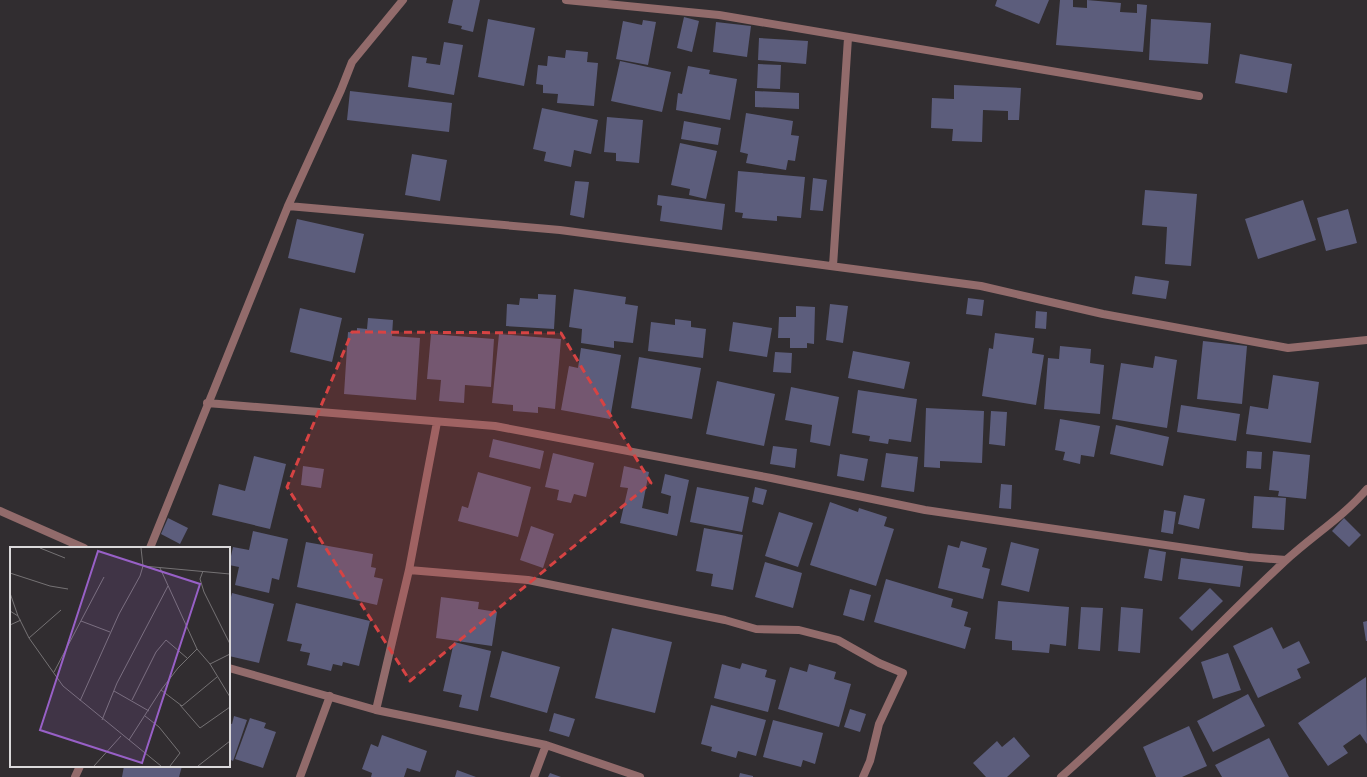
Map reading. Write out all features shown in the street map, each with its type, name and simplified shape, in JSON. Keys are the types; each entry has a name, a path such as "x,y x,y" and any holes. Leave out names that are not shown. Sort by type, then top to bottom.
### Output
{"street":[{"path":"150,547 207,403 288,206 342,90 352,62 403,0"},
{"path":"566,0 719,15 848,38 1199,96"},
{"path":"833,266 848,38"},
{"path":"288,206 560,230 981,286 1103,314 1288,348 1367,340"},
{"path":"207,403 495,426 771,478 925,510 1240,556 1286,560"},
{"path":"376,710 409,570 437,422"},
{"path":"1061,777 1102,741 1286,560 1353,505 1367,489"},
{"path":"0,511 82,547"},
{"path":"409,570 528,580 725,620 756,629 799,630 838,640 879,663 903,673 879,724 870,761 864,777"},
{"path":"230,668 376,710 546,745 640,777"},
{"path":"300,777 330,696"},
{"path":"534,777 546,745"},
{"path":"75,777 80,767"}],"highlighted area":[{"path":"352,332 561,333 651,483 410,681 287,487"}],"building":[{"path":"453,0 480,0 473,32 461,29 462,26 448,23"},
{"path":"997,0 1049,0 1039,24 995,6"},
{"path":"1060,0 1073,0 1073,7 1087,8 1087,0 1121,3 1120,12 1137,13 1137,4 1147,5 1143,52 1056,45"},
{"path":"684,17 699,21 692,52 677,48"},
{"path":"488,19 535,28 524,86 478,77"},
{"path":"1151,19 1211,23 1208,64 1149,60"},
{"path":"643,20 656,22 648,65 616,59 623,21 642,25"},
{"path":"716,22 751,26 747,57 713,52"},
{"path":"759,38 808,41 806,64 758,60"},
{"path":"444,42 463,45 454,95 408,87 412,56 427,58 426,63 440,65"},
{"path":"566,50 588,52 587,62 598,63 594,106 557,103 558,94 543,93 543,85 536,84 538,65 547,66 548,56 565,58"},
{"path":"1240,54 1292,64 1287,93 1235,83"},
{"path":"620,61 671,72 662,112 611,101"},
{"path":"758,64 781,65 780,89 757,88"},
{"path":"688,66 710,70 709,74 737,79 730,120 676,110 678,93 682,94"},
{"path":"954,85 1021,88 1019,120 1008,120 1008,111 983,110 982,142 952,141 953,129 931,128 932,98 954,99"},
{"path":"350,91 452,103 449,132 347,120"},
{"path":"755,91 799,93 799,109 755,107"},
{"path":"542,108 598,120 591,154 574,150 571,167 544,161 546,152 533,149"},
{"path":"746,113 793,121 791,135 799,136 795,161 788,160 786,170 746,163 748,154 740,152"},
{"path":"607,117 643,120 639,163 616,161 616,153 604,152"},
{"path":"684,121 721,128 718,145 681,139"},
{"path":"680,143 717,151 706,199 689,195 690,189 671,185"},
{"path":"412,154 447,160 440,201 405,195"},
{"path":"738,171 805,177 801,218 777,216 777,221 742,218 743,213 735,212"},
{"path":"813,178 827,180 823,211 810,210"},
{"path":"575,181 589,182 584,218 570,215"},
{"path":"1145,190 1197,194 1191,266 1165,264 1167,227 1142,225"},
{"path":"658,195 725,204 722,230 660,221 662,206 657,205"},
{"path":"1303,200 1316,240 1258,259 1245,219"},
{"path":"1348,209 1357,243 1326,251 1317,218"},
{"path":"297,219 364,234 355,273 288,258"},
{"path":"1135,276 1169,281 1166,299 1132,294"},
{"path":"574,289 626,297 625,304 638,306 633,343 614,341 614,348 581,343 582,329 569,327"},
{"path":"538,294 556,295 554,329 506,326 507,304 519,305 520,298 538,299"},
{"path":"968,298 984,300 982,316 966,314"},
{"path":"830,304 848,306 843,343 826,340"},
{"path":"796,306 815,307 814,344 807,343 807,348 790,348 790,338 778,338 779,317 796,317"},
{"path":"300,308 342,318 332,362 290,352"},
{"path":"1036,311 1047,312 1046,329 1035,328"},
{"path":"368,318 393,320 392,336 420,338 416,400 344,394 348,332 357,333 357,328 367,329"},
{"path":"675,319 691,321 691,327 706,329 703,358 648,351 651,322 675,325"},
{"path":"733,322 772,328 767,357 729,351"},
{"path":"995,333 1034,338 1032,353 1044,355 1036,405 982,396 989,348 993,349"},
{"path":"431,334 494,339 491,387 465,385 464,403 439,401 441,380 427,379"},
{"path":"499,334 561,339 555,409 538,407 538,413 513,411 513,405 492,403"},
{"path":"1203,341 1247,346 1242,404 1197,399"},
{"path":"1060,346 1091,349 1090,363 1104,365 1100,414 1044,409 1048,358 1059,359"},
{"path":"581,348 621,355 610,419 561,410 569,366 578,368"},
{"path":"853,351 910,362 904,389 848,378"},
{"path":"775,352 792,353 791,373 773,372"},
{"path":"1155,356 1177,360 1167,428 1112,419 1121,363 1153,368"},
{"path":"639,357 701,368 692,419 631,408"},
{"path":"1273,375 1319,382 1311,443 1246,434 1250,406 1268,409"},
{"path":"717,381 775,394 764,446 706,434"},
{"path":"791,387 839,397 830,446 810,442 812,425 785,420"},
{"path":"858,390 917,399 911,442 889,439 888,444 869,441 870,436 852,433"},
{"path":"1181,405 1240,414 1236,441 1177,432"},
{"path":"926,408 984,411 982,463 940,461 940,468 924,467"},
{"path":"991,411 1007,412 1005,446 989,444"},
{"path":"1060,419 1100,426 1094,457 1081,455 1080,464 1063,460 1065,452 1055,450"},
{"path":"1116,425 1169,437 1163,466 1110,454"},
{"path":"493,439 544,451 540,469 489,457"},
{"path":"773,446 797,449 795,468 770,464"},
{"path":"1247,451 1262,452 1261,469 1246,468"},
{"path":"1273,451 1310,455 1306,499 1278,496 1279,491 1269,490"},
{"path":"553,453 594,463 586,497 574,494 571,503 557,500 559,490 545,487"},
{"path":"886,453 918,457 914,492 881,487"},
{"path":"840,454 868,459 864,481 837,476"},
{"path":"254,456 286,464 270,529 212,515 219,484 245,491"},
{"path":"303,466 324,469 321,488 301,485"},
{"path":"624,466 649,472 642,508 668,514 671,496 661,493 665,474 689,480 677,536 620,523 628,488 620,487"},
{"path":"478,472 531,487 518,537 458,521 462,506 468,508"},
{"path":"1001,484 1012,485 1011,509 999,508"},
{"path":"697,487 749,497 742,532 690,522"},
{"path":"755,487 767,490 763,505 752,502"},
{"path":"1184,495 1205,499 1199,529 1178,524"},
{"path":"1254,496 1286,498 1284,530 1252,528"},
{"path":"830,502 858,512 859,508 887,517 884,526 894,529 876,586 810,565"},
{"path":"1164,510 1176,512 1173,534 1161,532"},
{"path":"779,512 813,523 798,567 765,556"},
{"path":"168,518 188,528 180,544 161,534"},
{"path":"1344,518 1361,535 1349,547 1332,531"},
{"path":"531,526 554,534 543,568 520,560"},
{"path":"704,528 743,535 733,590 711,586 713,574 696,571"},
{"path":"253,531 288,539 279,580 272,578 269,593 235,585 239,567 230,565 233,547 249,550"},
{"path":"961,541 987,548 982,567 990,569 983,599 938,588 948,545 959,548"},
{"path":"306,542 373,554 371,567 376,568 374,577 383,579 377,605 297,587"},
{"path":"1011,542 1039,549 1029,592 1001,585"},
{"path":"1149,549 1166,552 1162,581 1144,578"},
{"path":"1181,558 1243,566 1240,587 1178,579"},
{"path":"765,562 802,573 793,608 755,597"},
{"path":"886,579 953,599 951,607 968,612 964,626 971,628 965,649 874,622"},
{"path":"1210,588 1223,601 1192,631 1179,618"},
{"path":"850,589 871,595 864,621 843,615"},
{"path":"232,593 274,604 259,663 230,656 230,601"},
{"path":"441,597 479,602 478,609 497,612 492,646 436,638"},
{"path":"998,601 1069,607 1066,646 1050,644 1049,653 1012,650 1012,641 995,639"},
{"path":"296,603 370,621 359,666 343,662 342,666 333,664 331,671 307,665 310,653 300,651 302,644 287,641"},
{"path":"1081,607 1103,608 1100,651 1078,649"},
{"path":"1121,607 1143,609 1140,653 1118,651"},
{"path":"1367,621 1367,641 1366,641 1363,622"},
{"path":"1272,627 1283,649 1299,641 1310,663 1297,669 1301,678 1258,698 1233,646"},
{"path":"612,628 672,642 655,713 595,698"},
{"path":"454,642 491,651 478,711 459,707 462,695 443,691"},
{"path":"502,651 560,667 547,713 490,697"},
{"path":"1228,653 1241,690 1213,699 1201,662"},
{"path":"742,663 767,670 765,677 776,680 768,712 714,698 722,664 740,669"},
{"path":"809,664 836,672 834,679 851,684 839,727 778,709 790,667 807,672"},
{"path":"1366,677 1367,744 1360,734 1343,746 1348,753 1328,766 1298,723"},
{"path":"1248,694 1265,726 1213,752 1197,721"},
{"path":"711,705 766,720 756,756 738,751 736,758 711,751 712,747 701,744"},
{"path":"850,709 866,714 860,732 844,727"},
{"path":"554,713 575,719 569,737 549,731"},
{"path":"234,716 247,720 233,761 230,760 230,723 232,724"},
{"path":"250,718 266,723 264,728 276,732 263,768 235,759"},
{"path":"773,720 823,733 815,764 803,760 801,767 763,757"},
{"path":"1189,726 1207,766 1182,777 1156,777 1143,747"},
{"path":"382,735 427,751 420,772 407,768 404,777 371,777 372,773 362,769 371,744 378,747"},
{"path":"1014,737 1030,756 1007,777 986,777 973,763 997,741 1002,747"},
{"path":"1269,738 1289,777 1222,777 1215,765"},
{"path":"124,767 182,767 179,777 122,777"},
{"path":"457,770 476,777 455,777"},
{"path":"550,773 561,777 548,777"},
{"path":"740,773 753,776 753,777 739,777"}]}
